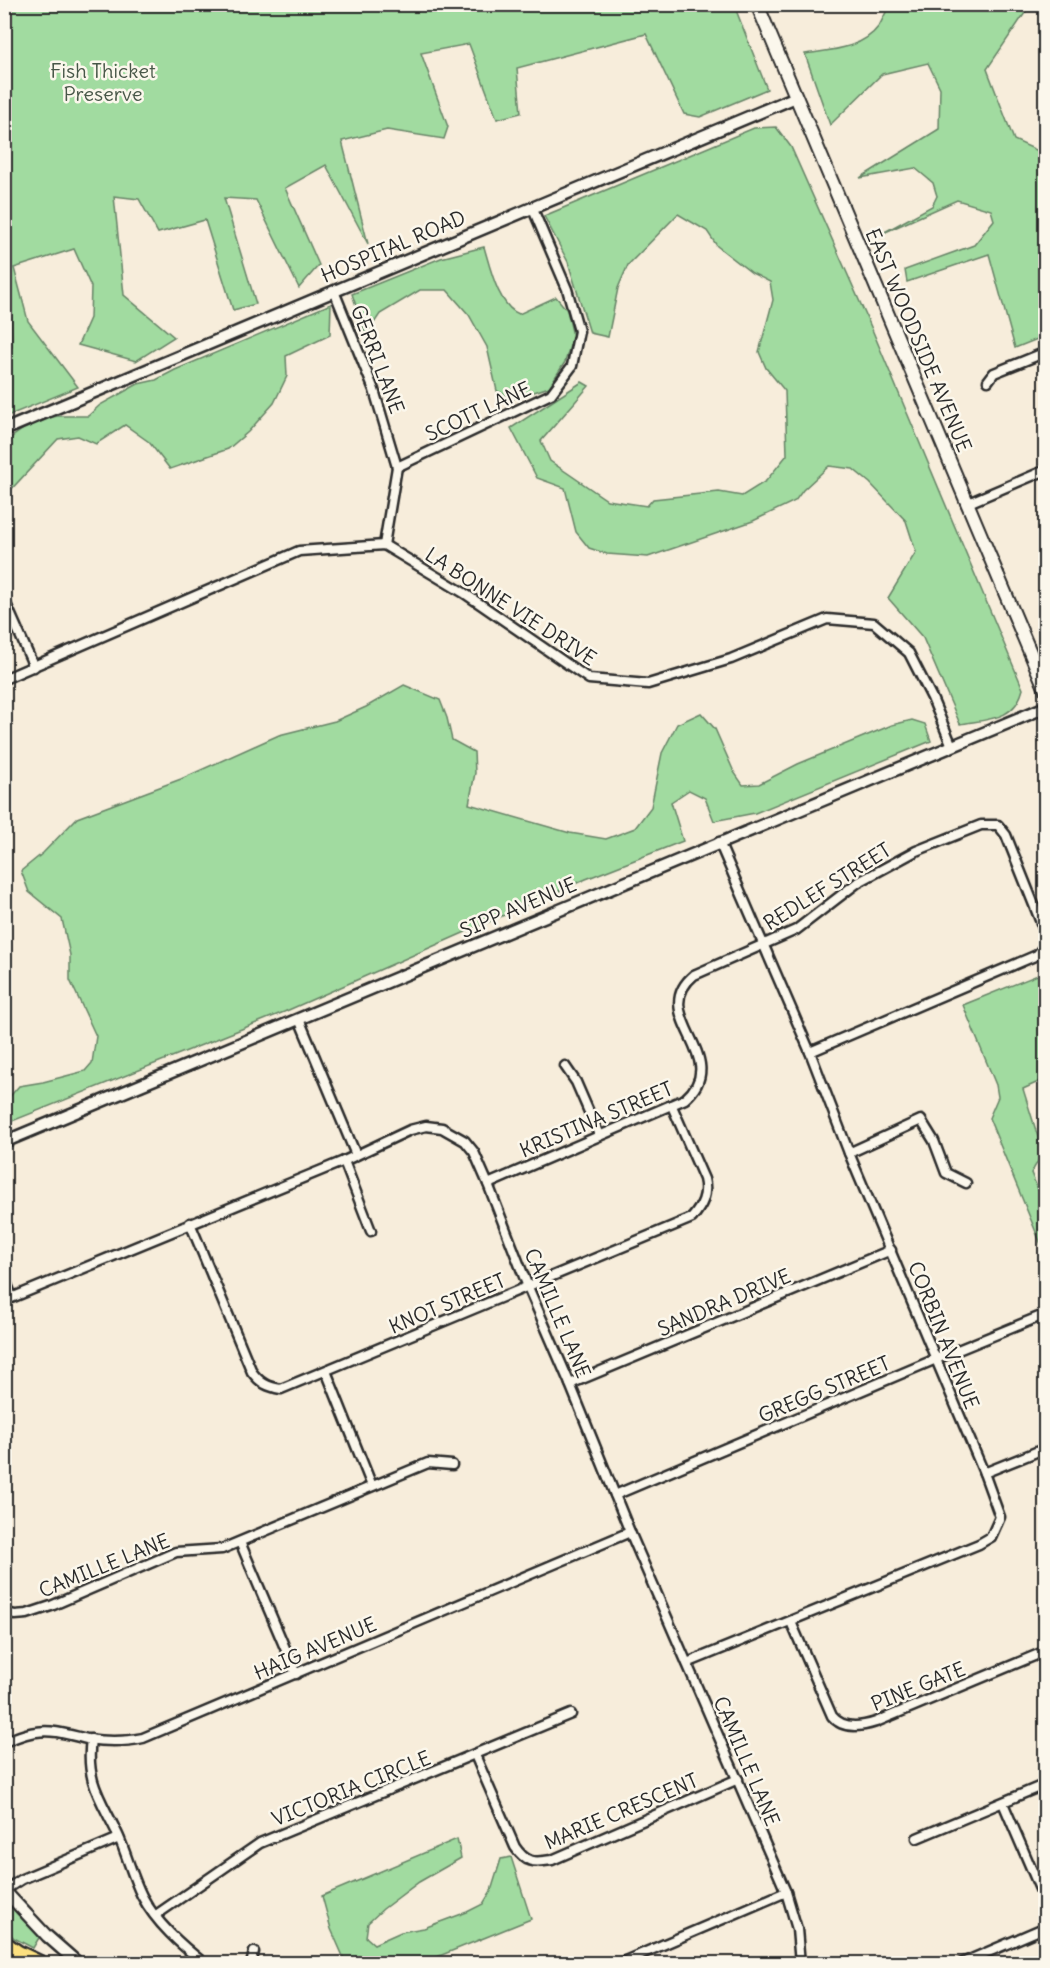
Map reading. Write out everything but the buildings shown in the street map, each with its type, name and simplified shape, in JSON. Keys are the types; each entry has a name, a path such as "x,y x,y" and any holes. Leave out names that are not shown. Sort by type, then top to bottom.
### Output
{"highway":[{"path":"4,1944 40,1964"}],"main road":[{"name":"EAST WOODSIDE AVENUE","path":"757,4 1046,690"}],"street":[{"name":"HOSPITAL ROAD","path":"4,430 796,97"},
{"name":"SCOTT LANE","path":"397,467 552,394 572,366 579,331 567,289 532,207"},
{"name":"GERRI LANE","path":"334,291 374,390 397,467 384,545"},
{"path":"988,381 994,373 1046,351"},
{"path":"966,504 1046,470"},
{"path":"5,676 34,667 299,550 384,545"},
{"name":"LA BONNE VIE DRIVE","path":"384,545 464,593 589,679 648,684 733,659 827,620 874,623 909,653 952,746"},
{"path":"4,599 34,667"},
{"name":"SIPP AVENUE","path":"4,1142 1046,707"},
{"name":"REDLEF STREET","path":"764,945 796,930 857,883 882,869 947,838 981,825 991,824 998,825 1006,836 1046,935"},
{"name":"CORBIN AVENUE","path":"687,1663 979,1544 991,1537 999,1517 984,1473 849,1153 810,1052 719,843"},
{"path":"810,1052 1037,955 1046,944"},
{"name":"KRISTINA STREET","path":"488,1184 685,1099 695,1090 700,1079 699,1057 679,1007 678,995 685,983 694,975 764,945"},
{"path":"299,1019 356,1155"},
{"path":"565,1065 576,1082 599,1135"},
{"name":"KNOT STREET","path":"190,1223 252,1372 268,1387 281,1389 692,1218 705,1198 706,1188 672,1106"},
{"path":"849,1153 921,1120 934,1140 946,1173 966,1183"},
{"name":"CAMILLE LANE","path":"8,1299 344,1161 410,1130 426,1126 442,1128 465,1141 474,1152 488,1184 528,1287 630,1532 786,1892 797,1929 800,1964"},
{"path":"344,1161 371,1231"},
{"name":"SANDRA DRIVE","path":"570,1384 891,1250"},
{"path":"4,1277 8,1299"},
{"name":"GREGG STREET","path":"615,1495 1046,1314"},
{"path":"326,1371 372,1486"},
{"path":"984,1473 1046,1448"},
{"name":"CAMILLE LANE","path":"4,1612 15,1615 27,1614 51,1606 176,1552 222,1549 428,1463 452,1465"},
{"name":"HAIG AVENUE","path":"4,1742 20,1735 37,1732 54,1732 124,1742 144,1738 630,1532"},
{"path":"240,1542 296,1674"},
{"name":"PINE GATE","path":"790,1622 832,1716 838,1723 855,1727 876,1722 1046,1651"},
{"name":"VICTORIA CIRCLE","path":"156,1916 260,1843 571,1714"},
{"path":"91,1739 88,1758 92,1777 142,1896 156,1916 186,1949 205,1964"},
{"name":"MARIE CRESCENT","path":"475,1755 515,1847 523,1859 537,1862 552,1860 738,1779"},
{"path":"917,1838 1046,1784"},
{"path":"1003,1803 1046,1903"},
{"path":"79,1964 47,1936 5,1890 22,1879 119,1838"},
{"path":"618,1964 786,1892"},
{"path":"960,1964 1046,1927"},
{"path":"252,1964 254,1952"}],"green space":[{"name":"Fish Thicket Preserve","path":"4,5 734,5 767,89 700,117 684,114 646,34 517,68 521,113 497,119 469,44 421,53 448,127 444,139 387,130 342,141 368,244 326,165 285,188 319,265 299,288 256,200 224,198 256,304 233,310 205,220 158,233 139,199 114,196 124,295 174,337 136,361 78,345 90,318 91,287 74,249 14,268 28,321 78,387 5,417 5,353 12,347 11,316 4,308 4,160 12,142 5,96"},
{"path":"890,5 1035,5 1029,7 987,69 1014,140 1045,154 1045,336 1015,348 989,254 907,282 905,270 974,245 994,220 991,210 957,200 881,234 932,206 937,196 933,183 915,168 860,178 939,129 940,88 928,63 882,74 830,125 805,54 845,47 864,40 879,26"},
{"path":"776,127 791,147 871,327 1023,689 1014,707 999,717 960,724 923,638 888,598 916,552 906,521 870,483 853,469 829,466 803,490 795,501 753,521 648,557 607,554 589,548 576,532 565,488 537,478 511,428 582,382 589,386 541,441 550,461 607,500 647,506 653,499 719,492 742,496 766,481 787,455 785,391 766,368 759,352 773,300 770,282 752,273 717,246 707,231 678,214 628,265 618,288 608,337 590,333 568,262 544,216 754,128"},
{"path":"484,247 500,295 512,310 519,314 556,297 567,310 573,336 565,362 549,387 513,399 497,391 487,347 469,315 447,290 420,290 380,314 366,335 352,294 441,258"},
{"path":"331,304 330,335 286,356 287,376 274,403 248,432 228,449 170,469 149,442 125,425 96,444 78,436 58,439 5,496 5,442 36,420 58,416 88,416 100,405 138,384 156,380"},
{"path":"404,685 440,700 452,740 474,752 475,773 469,804 570,833 606,839 635,828 651,807 662,753 677,724 701,713 715,729 734,772 743,785 759,784 798,764 892,725 912,720 925,724 931,741 755,813 714,821 705,798 689,790 671,802 683,841 586,879 284,1012 5,1124 5,1102 19,1086 85,1071 92,1063 96,1036 70,980 70,955 62,919 29,892 21,871 43,853 77,818 181,779 279,735 335,721 366,707"},
{"path":"1045,972 1045,1079 1023,1089 1043,1153 1031,1173 1045,1206 1045,1254 989,1118 998,1097 996,1085 963,1005"},
{"path":"457,1839 461,1858 419,1882 383,1909 368,1923 366,1937 374,1944 401,1932 424,1928 483,1904 491,1891 501,1859 511,1857 531,1919 422,1963 346,1963 331,1929 322,1896"},
{"path":"4,1893 40,1936 33,1948 14,1938 5,1928"}]}
